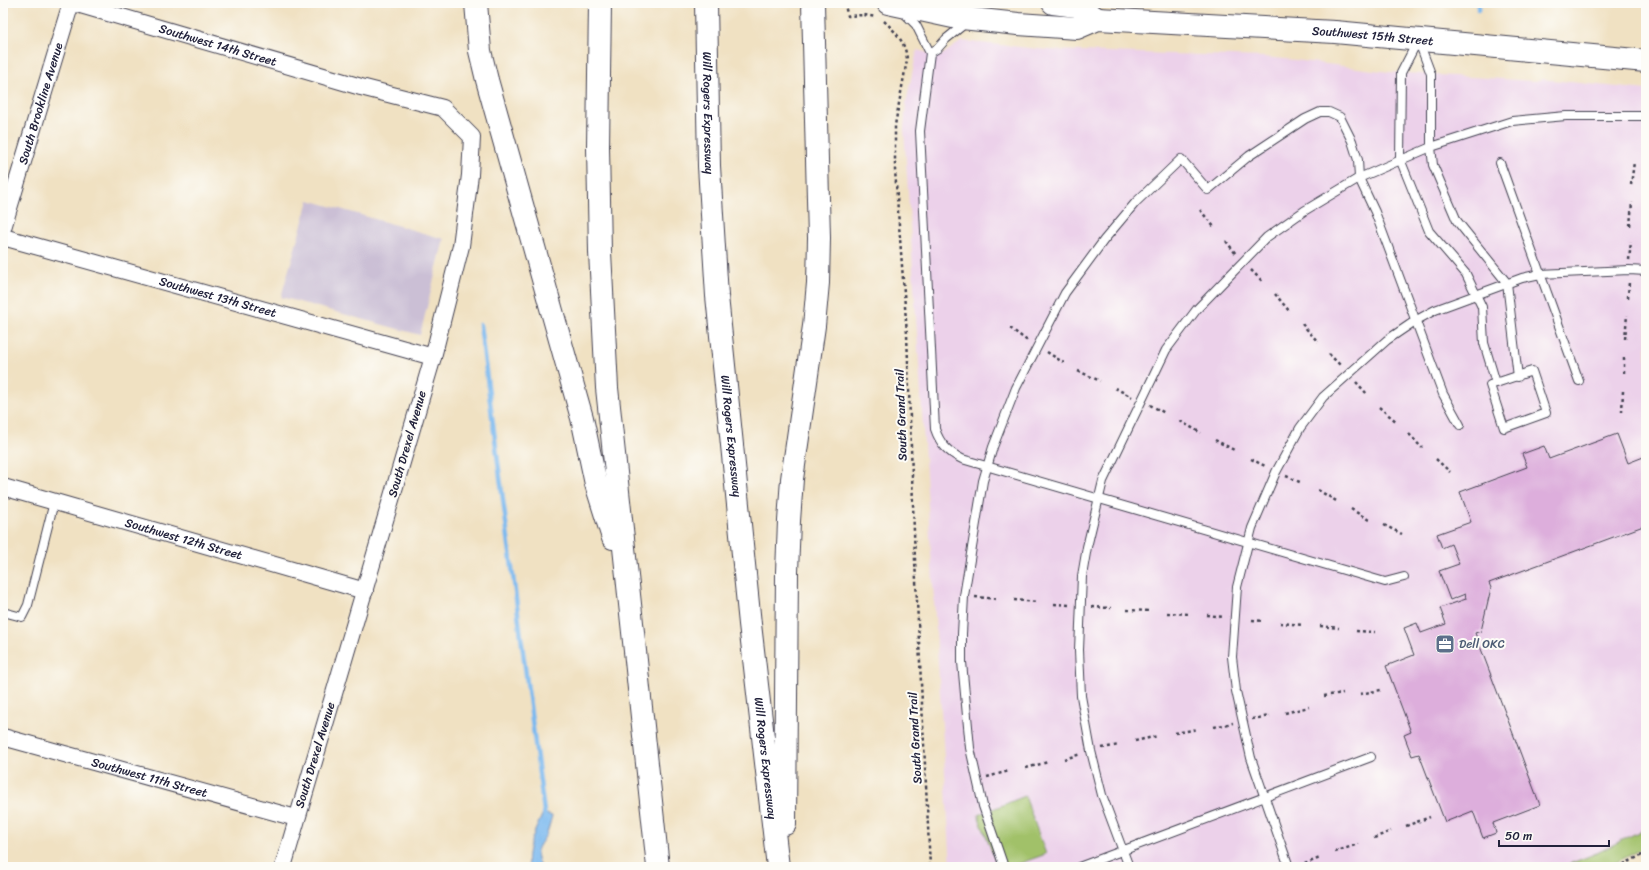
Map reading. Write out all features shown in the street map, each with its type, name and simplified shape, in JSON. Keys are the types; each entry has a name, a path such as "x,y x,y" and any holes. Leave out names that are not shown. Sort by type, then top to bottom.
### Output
{"main road":[{"path":"476,3 480,50 487,80 582,418 596,484 628,587"},
{"path":"600,3 598,147 600,260 607,388 658,867"},
{"path":"784,867 787,572 789,521 797,439 814,326 818,282 813,3"},
{"name":"Southwest 15th Street","path":"1053,3 1077,6 1098,19"},
{"name":"Southwest 15th Street","path":"891,4 971,19 1077,28 1098,19 1335,32 1646,61"},
{"name":"Will Rogers Expressway","path":"706,7 709,166 717,296 750,624 778,867"}],"street":[{"name":"Southwest 14th Street","path":"72,3 361,87"},
{"name":"South Brookline Avenue","path":"3,228 72,3"},
{"name":"South Drexel Avenue","path":"283,867 296,818 365,591 433,357 461,246 470,175 472,137 443,108 361,87"},
{"name":"Southwest 13th Street","path":"3,237 433,357"},
{"name":"Southwest 12th Street","path":"3,487 365,591"},
{"name":"Southwest 11th Street","path":"3,737 296,818"}],"lane":[{"path":"891,4 916,24 930,53 920,131 935,429 939,440 945,448 955,456 987,467 1385,582 1404,577"},
{"path":"930,53 938,48 946,39 971,19"},
{"path":"1418,40 1431,74 1431,147 1433,165 1457,221 1506,283 1518,376"},
{"path":"1418,40 1401,73 1400,159 1429,230 1466,274 1482,307 1484,343 1496,383"},
{"path":"1004,867 983,806 970,748 962,662 964,596 983,481 993,447 1016,388 1065,293 1104,240 1136,202 1181,159 1208,190 1249,156 1305,119 1320,112 1329,112 1340,117 1352,141 1358,160 1359,178 1375,212 1443,394 1460,425"},
{"path":"1129,867 1102,795 1091,751 1081,696 1079,650 1082,576 1087,547 1103,482 1166,350 1197,309 1267,237 1304,211 1359,178 1400,159 1431,147 1512,121 1566,116 1646,116"},
{"path":"1500,163 1580,381"},
{"path":"1289,867 1251,758 1236,691 1232,657 1237,587 1252,528 1276,472 1300,428 1323,397 1387,340 1434,310 1506,283 1540,274 1629,270 1646,271"},
{"path":"1532,371 1546,413 1504,428 1490,385 1518,376 1532,371"},
{"path":"3,612 22,618 28,605 54,502"},
{"path":"1080,867 1371,757"}],"path":[{"name":"South Grand Trail","path":"844,3 848,16 872,16 885,22 899,37 906,53 895,126 896,170 907,334 915,560 930,867"},
{"path":"1631,185 1634,162"},
{"path":"1630,226 1632,202"},
{"path":"1200,210 1215,228"},
{"path":"1226,240 1238,256"},
{"path":"1629,261 1631,242"},
{"path":"1249,268 1263,282"},
{"path":"1628,298 1629,279"},
{"path":"1275,294 1290,312"},
{"path":"1626,339 1627,315"},
{"path":"1302,324 1318,342"},
{"path":"1010,328 1029,342"},
{"path":"1045,350 1064,363"},
{"path":"1329,354 1343,368"},
{"path":"1624,355 1624,373"},
{"path":"1078,371 1100,381"},
{"path":"1354,380 1368,395"},
{"path":"1115,388 1132,397"},
{"path":"1622,412 1623,391"},
{"path":"1148,404 1165,413"},
{"path":"1379,407 1397,422"},
{"path":"1180,421 1201,433"},
{"path":"1409,434 1422,448"},
{"path":"1216,440 1236,452"},
{"path":"1436,458 1450,472"},
{"path":"1251,459 1268,468"},
{"path":"1283,476 1302,483"},
{"path":"1318,490 1338,502"},
{"path":"1351,509 1369,520"},
{"path":"1384,525 1402,534"},
{"path":"974,597 997,599"},
{"path":"1014,600 1037,602"},
{"path":"1054,604 1066,604"},
{"path":"1090,607 1111,608"},
{"path":"1127,610 1151,611"},
{"path":"1167,612 1191,614"},
{"path":"1207,616 1218,616"},
{"path":"1252,620 1263,621"},
{"path":"1280,623 1303,625"},
{"path":"1320,626 1339,628"},
{"path":"1356,631 1375,632"},
{"path":"1360,694 1381,690"},
{"path":"1324,696 1343,693"},
{"path":"1285,713 1309,707"},
{"path":"1250,720 1270,716"},
{"path":"1214,727 1234,723"},
{"path":"1175,733 1198,729"},
{"path":"1135,742 1158,736"},
{"path":"1099,749 1119,745"},
{"path":"1064,759 1083,753"},
{"path":"1026,768 1048,762"},
{"path":"986,777 1009,771"},
{"path":"1406,826 1430,817"},
{"path":"1374,838 1392,831"},
{"path":"1336,852 1358,844"},
{"path":"1618,867 1646,853"},
{"path":"1299,866 1320,858"}],"shaded area":[{"path":"962,41 1048,50 1263,57 1389,72 1535,81 1542,79 1646,90 1646,828 1599,852 1562,867 951,867 904,129 906,103 917,50 940,56"},
{"path":"309,200 444,239 420,335 281,297"}],"green space":[{"path":"1025,796 1046,854 1010,867 998,867 978,815"},
{"path":"1646,828 1646,847 1607,867 1562,867 1599,852"}],"water":[{"path":"543,813 552,816 547,833 537,850 537,857 540,867 528,867 528,853 534,832"}],"building":[{"name":"Dell OKC","path":"1617,434 1628,463 1646,456 1646,525 1489,583 1491,588 1481,631 1475,633 1540,805 1493,823 1496,833 1483,838 1473,811 1445,822 1419,754 1412,756 1404,735 1411,732 1386,666 1414,655 1404,628 1417,623 1421,633 1446,624 1440,608 1466,599 1465,594 1450,600 1439,571 1459,564 1451,544 1442,548 1437,534 1471,522 1460,492 1527,467 1522,454 1544,446 1549,459"}],"waterway":[{"path":"1478,10 1479,3"},
{"path":"480,325 545,819"}],"place":[{"name":"Dell OKC","path":"1445,644"}]}
